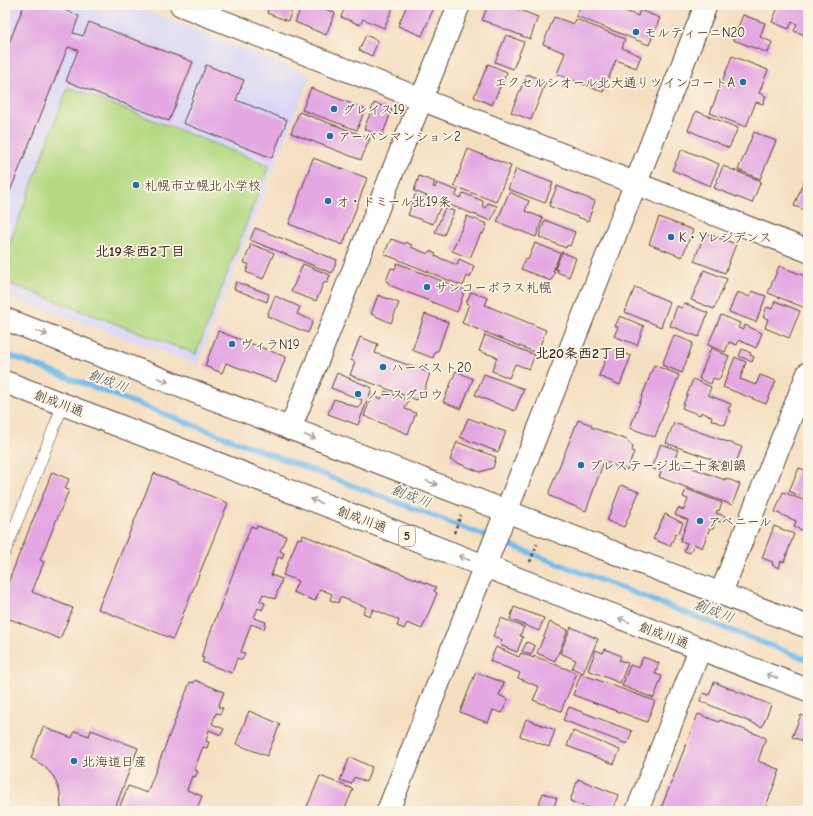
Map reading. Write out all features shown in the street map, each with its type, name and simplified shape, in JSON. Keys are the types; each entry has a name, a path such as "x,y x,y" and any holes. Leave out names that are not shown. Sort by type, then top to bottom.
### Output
{"main road":[{"path":"181,5 219,12 422,100 808,251"},
{"path":"290,429 460,5"},
{"path":"388,811 706,5"},
{"path":"5,319 290,429 504,519 722,594 808,627"},
{"path":"722,594 808,372"},
{"name":"創成川通","path":"5,382 63,405 487,561 700,649 808,690"},
{"path":"636,811 700,649"}],"lane":[{"path":"5,552 63,405"}],"path":[{"path":"452,538 462,512"},
{"path":"528,566 538,542"}],"shaded area":[{"name":"札幌市立幌北小学校","path":"6,5 131,5 310,75 198,364 5,295"}],"green space":[{"path":"68,87 269,165 196,354 5,282 5,256"}],"building":[{"path":"24,5 52,5 79,16 73,33 83,36 89,22 193,62 169,121 66,81 78,50 68,47 5,204 5,53"},
{"path":"270,5 294,5 288,21 267,13"},
{"path":"302,5 315,5 335,13 326,35 295,22"},
{"path":"346,5 394,5 384,28 363,19 360,25 341,17"},
{"path":"407,5 435,5 422,36 398,26"},
{"path":"488,5 507,5 538,17 530,39 482,20"},
{"name":"モルティーニN20","path":"581,5 611,5 638,16 640,10 660,18 649,45 576,16"},
{"path":"779,5 808,5 808,36 794,31 797,24 792,22 789,29 772,22"},
{"path":"743,15 765,23 760,37 772,42 768,53 733,40"},
{"path":"554,17 574,24 576,19 625,39 622,48 641,56 636,68 616,60 603,92 557,74 565,53 543,44"},
{"path":"366,35 378,41 372,56 359,50"},
{"path":"506,35 524,42 513,69 495,62"},
{"name":"エクセルシオール北大通りツインコートA","path":"732,56 768,70 759,93 766,96 763,104 756,102 746,127 710,113"},
{"path":"488,64 507,72 492,105 474,97"},
{"path":"206,65 244,80 236,100 287,120 272,158 183,123"},
{"path":"527,74 546,82 531,120 511,112"},
{"name":"グレイス19","path":"311,88 365,109 357,130 302,110"},
{"path":"374,103 392,110 382,136 364,129"},
{"path":"696,111 738,128 729,148 688,130"},
{"name":"アーバンマンション2","path":"299,112 370,138 361,160 291,133"},
{"path":"754,132 776,141 760,179 738,170"},
{"path":"468,149 511,166 496,202 454,186"},
{"path":"682,149 719,164 710,186 672,170"},
{"name":"オ・ドミール北19条","path":"313,158 367,178 343,245 289,224"},
{"path":"723,166 761,181 752,203 714,188"},
{"path":"516,169 553,183 545,203 508,189"},
{"path":"808,170 808,211 794,206"},
{"path":"419,176 435,182 433,187 435,188 437,183 458,191 455,196 460,198 463,193 483,201 482,206 485,208 488,203 497,206 491,221 414,191"},
{"path":"557,186 595,201 588,221 549,206"},
{"path":"509,192 529,201 525,211 543,218 536,237 497,222"},
{"path":"415,195 441,205 433,224 408,215"},
{"path":"445,208 454,211 444,235 435,232"},
{"path":"467,216 487,224 483,234 481,233 470,258 452,251"},
{"name":"K・Yレジデンス","path":"659,217 693,230 682,257 649,244"},
{"path":"545,220 575,232 570,246 567,245 566,248 539,237"},
{"path":"255,228 337,260 332,273 250,240"},
{"path":"705,233 736,244 725,273 694,261"},
{"path":"391,239 405,244 406,242 412,245 411,247 428,254 430,251 436,254 435,256 457,265 459,259 474,266 470,278 467,276 463,286 384,254"},
{"path":"535,243 560,253 551,281 521,269 525,259 528,260"},
{"path":"251,244 274,253 263,279 246,272 249,264 244,263"},
{"path":"562,252 576,258 569,277 557,272 558,270 555,269"},
{"name":"サンコーポラス札幌","path":"397,263 465,290 457,312 389,285 386,281 391,268 395,269"},
{"path":"303,264 330,275 327,283 324,282 316,301 291,292"},
{"path":"779,266 808,277 808,309 768,293"},
{"path":"704,270 727,279 714,309 691,300"},
{"path":"236,282 269,294 267,302 234,289"},
{"path":"635,287 670,302 661,327 625,312"},
{"path":"752,291 766,296 756,322 729,312 737,292 750,297"},
{"path":"471,292 488,298 485,305 546,330 537,353 462,323 469,304 466,303"},
{"path":"378,295 399,303 391,323 371,314"},
{"path":"275,296 300,307 297,314 313,321 308,333 267,316"},
{"path":"775,301 800,311 789,338 765,328 768,319 763,317 767,307 772,309"},
{"path":"684,303 708,313 699,337 670,326 677,306 682,308"},
{"path":"425,314 448,322 438,351 435,351 433,358 412,350"},
{"path":"721,315 740,323 738,328 743,330 745,325 762,333 756,348 739,340 737,345 729,342 725,352 708,345"},
{"path":"620,316 644,326 637,345 614,336 618,327 615,326"},
{"name":"ヴィラN19","path":"218,331 286,357 276,382 226,363 222,373 205,366"},
{"path":"485,335 535,355 529,369 515,364 509,378 492,371 497,357 479,351"},
{"path":"674,335 693,343 682,373 662,365"},
{"name":"ハーベスト20","path":"360,337 378,344 375,353 430,373 422,397 419,396 417,400 350,375 355,362 351,360"},
{"path":"610,348 631,356 620,385 599,376"},
{"path":"711,348 729,356 719,380 713,378 711,384 699,379"},
{"path":"742,349 751,353 750,355 754,357 752,362 739,356"},
{"path":"735,357 746,362 740,379 756,385 760,375 776,381 766,404 723,387"},
{"path":"654,365 679,375 655,437 630,428"},
{"path":"456,371 473,379 461,409 443,402"},
{"name":"ノースグロウ","path":"337,373 372,388 358,425 328,414 334,399 359,408 362,400 331,388"},
{"path":"484,374 524,389 515,411 475,395"},
{"path":"693,379 711,387 708,395 731,404 728,410 730,411 725,425 711,420 712,417 701,412 700,415 682,408"},
{"path":"385,391 408,401 405,409 416,413 408,434 364,416 372,395 381,399"},
{"path":"468,418 506,432 498,452 460,437"},
{"name":"プレステージ北二十条創韻","path":"578,420 592,425 591,427 627,440 633,447 632,451 634,452 627,470 604,461 586,511 550,496 549,492"},
{"path":"674,423 742,447 734,467 666,443"},
{"path":"457,442 496,457 493,468 480,472 450,460"},
{"path":"661,444 678,450 674,461 740,484 732,505 659,477 661,472 651,468"},
{"path":"799,468 808,471 808,499 789,491"},
{"path":"52,472 69,479 65,489 69,490 40,560 44,562 32,592 73,608 60,639 5,617 5,590"},
{"path":"154,473 228,503 173,639 98,609"},
{"path":"621,485 639,492 624,527 607,521"},
{"name":"アベニール","path":"686,489 722,503 719,511 717,510 716,513 725,516 723,523 714,519 712,522 715,523 713,529 710,528 702,548 694,544 690,553 684,551 687,543 680,541 688,520 675,515 678,508 684,510 688,499 683,497"},
{"path":"783,492 808,502 807,532 794,527 796,521 775,512"},
{"path":"665,514 683,523 670,546 653,539"},
{"path":"251,526 256,528 257,526 286,536 280,551 284,553 282,559 278,557 271,575 282,579 275,599 263,594 260,601 265,603 262,610 258,608 254,618 266,622 264,629 251,624 241,652 245,653 242,660 237,658 232,673 202,662 204,658 201,657"},
{"path":"774,526 794,534 784,562 781,561 779,568 772,565 773,562 762,558"},
{"path":"303,535 436,587 434,591 437,593 422,629 407,623 404,629 397,626 399,620 373,609 370,616 363,613 366,607 340,597 338,603 330,600 332,594 320,589 315,601 293,592 298,581 283,575 298,538 301,539"},
{"path":"514,607 544,618 539,631 510,619"},
{"path":"501,618 524,627 520,636 523,637 517,652 500,645 502,640 493,636"},
{"path":"550,622 568,630 555,661 537,653"},
{"path":"571,627 598,639 583,673 572,668 576,660 560,653"},
{"path":"527,642 535,646 531,655 522,651"},
{"path":"496,647 519,657 521,653 534,658 534,656 577,673 561,711 533,700 539,687 518,678 520,673 490,661"},
{"path":"605,649 621,656 619,660 628,663 620,683 588,670 596,650 603,653"},
{"path":"643,657 659,663 655,674 662,676 654,698 622,686 630,665 639,668"},
{"path":"476,672 504,683 499,695 508,699 502,713 493,710 488,723 460,712"},
{"path":"581,674 655,701 647,722 573,695"},
{"path":"195,680 224,692 218,707 223,708 220,714 216,713 212,724 224,729 221,735 209,730 206,741 209,742 207,748 203,747 194,770 198,771 195,777 192,776 187,790 202,796 196,811 118,811 128,786 147,793 190,682 194,683"},
{"path":"714,682 771,705 762,727 700,701 703,693 709,695"},
{"path":"569,707 632,731 627,744 563,720"},
{"path":"249,711 280,724 267,756 236,744"},
{"path":"698,714 719,722 720,720 766,738 758,761 780,770 764,811 660,811"},
{"path":"801,715 808,718 808,743 792,737"},
{"path":"526,719 555,730 549,747 520,736"},
{"path":"43,727 72,738 75,731 89,736 91,730 138,748 114,811 61,811 60,792 54,777 44,766 31,758"},
{"path":"573,731 620,750 614,764 567,746"},
{"path":"350,757 372,767 366,782 354,777 351,784 340,780"},
{"path":"320,776 353,789 344,811 311,811 306,809"},
{"path":"578,779 618,795 612,811 597,811 570,801"},
{"path":"543,793 557,798 554,807 565,811 536,811"}],"waterway":[{"name":"創成川","path":"5,354 491,538"},
{"name":"創成川","path":"499,541 808,660"}],"place":[{"name":"モルティーニN20","path":"636,32"},
{"name":"エクセルシオール北大通りツインコートA","path":"743,82"},
{"name":"グレイス19","path":"334,109"},
{"name":"アーバンマンション2","path":"330,136"},
{"name":"札幌市立幌北小学校","path":"136,185"},
{"name":"オ・ドミール北19条","path":"328,201"},
{"name":"K・Yレジデンス","path":"671,237"},
{"name":"サンコーポラス札幌","path":"427,287"},
{"name":"ヴィラN19","path":"232,344"},
{"name":"ハーベスト20","path":"383,367"},
{"name":"ノースグロウ","path":"358,394"},
{"name":"プレステージ北二十条創韻","path":"581,465"},
{"name":"アベニール","path":"700,521"},
{"name":"北海道日産","path":"74,761"}],"district":[{"name":"北19条西2丁目","path":"140,251"},
{"name":"北20条西2丁目","path":"581,353"}]}
